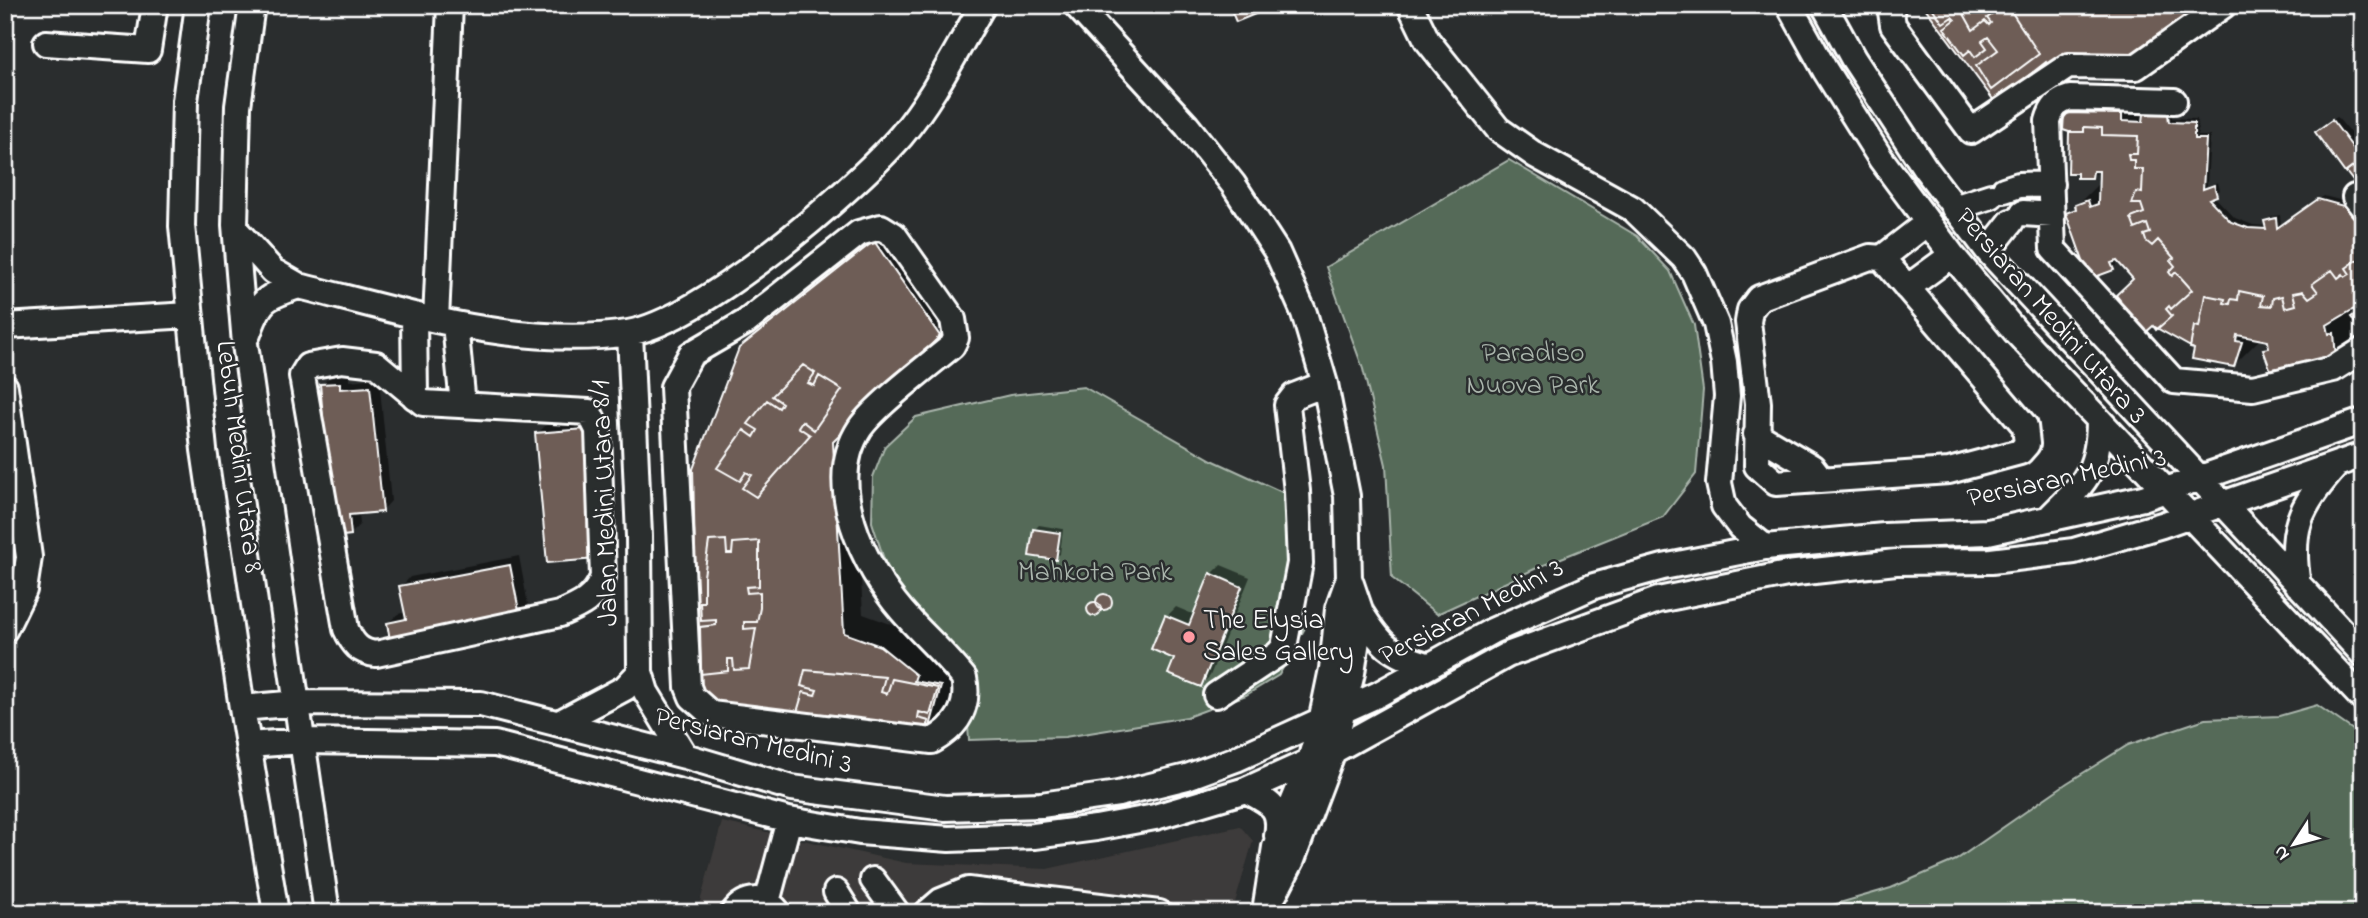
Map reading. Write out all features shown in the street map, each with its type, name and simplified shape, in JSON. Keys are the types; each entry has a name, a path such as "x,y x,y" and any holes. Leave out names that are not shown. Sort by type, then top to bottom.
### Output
{"street":[{"path":"46,44 148,50 155,5"},
{"name":"Lebuh Medini Utara 8","path":"198,5 184,129 182,226 204,450 276,913"},
{"name":"Lebuh Medini Utara 8","path":"252,5 238,106 236,230 245,344 327,913"},
{"path":"415,397 435,320 450,5"},
{"path":"236,230 274,271 299,286 435,320 564,336 630,333 684,311 735,281 856,180 901,135 931,96 983,5"},
{"path":"1076,5 1186,126 1233,184 1278,252 1304,313 1325,384 1346,496 1349,578 1361,613 1378,641 1392,653 1427,665"},
{"path":"1410,5 1427,40 1498,129 1535,155 1633,209 1684,258 1716,324 1724,362 1727,396 1719,482 1724,506 1740,527 1765,547"},
{"name":"Persiaran Medini Utara 3","path":"1789,5 1825,71 1881,159 1952,255 2015,331 2363,699"},
{"name":"Persiaran Medini Utara 3","path":"1824,5 1853,58 1954,208 1988,251 2363,653"},
{"path":"1891,5 1893,25 1971,131 2068,66 2136,67 2224,5"},
{"path":"2174,101 2070,98 2059,101 2051,110 2048,121 2053,249 2174,381 2253,388 2333,369 2363,350"},
{"path":"1954,208 2019,185 2051,184"},
{"path":"1988,251 2017,217 2052,215"},
{"path":"1882,258 2025,426 2027,443 2020,452 1949,471 1781,484 1767,477 1757,466 1758,403 1748,322 1750,310 1759,298 1870,257 1882,258 1927,223"},
{"path":"881,227 894,235 954,319 956,338 952,345 860,428 846,475 847,500 856,532 891,597 964,678 967,692 961,718 932,741 711,714 702,709 688,687 680,533 673,387 691,354 746,322 865,230 881,227"},
{"path":"1908,288 1952,255"},
{"path":"245,344 257,308 270,295 299,286"},
{"path":"5,326 190,314"},
{"path":"435,320 463,405"},
{"name":"Jalan Medini Utara 8/1","path":"630,333 638,497 640,672 646,692 685,756"},
{"path":"342,360 376,364 423,403 463,405 589,412 598,430 603,577 597,591 583,604 560,614 376,654 363,652 353,643 346,629 302,376 308,366 342,360"},
{"path":"1216,695 1278,654 1284,647 1300,563 1297,491 1287,405 1294,396 1325,384"},
{"path":"5,387 29,557 24,590 5,629"},
{"path":"2048,519 2088,477 2097,457 2099,420"},
{"name":"Persiaran Medini 3","path":"242,708 298,703 481,704 685,756 792,788 856,799 945,808 1007,807 1118,794 1187,777 1321,722 1536,610 1594,586 1662,567 1765,547 1884,536 1988,532 2143,499 2363,421"},
{"path":"1756,434 1812,467 1822,480"},
{"name":"Persiaran Medini 3","path":"248,745 304,741 495,744 789,820 860,832 949,839 1034,836 1155,817 1246,790 1309,764 1507,655 1658,600 1787,573 1896,562 1991,561 2074,551 2190,515 2363,455"},
{"path":"2298,585 2293,541 2297,523 2314,490 2337,464"},
{"path":"638,497 678,494"},
{"path":"639,536 680,533"},
{"path":"1275,847 1309,764 1321,722 1332,669 1338,609 1349,578"},
{"path":"1265,912 1292,860 1333,751 1361,613"},
{"path":"559,723 625,688 640,672"},
{"path":"1246,790 1275,808 1280,820 1265,912"},
{"path":"733,913 745,902 772,907 789,820"},
{"path":"873,880 898,913"},
{"path":"941,909 968,890 1159,913"},
{"path":"836,892 849,913"}],"shaded area":[{"path":"722,822 906,863 1047,869 1240,826 1253,841 1232,913 697,913"}],"green space":[{"name":"Paradiso Nuova Park","path":"1509,160 1637,236 1670,271 1694,325 1703,390 1696,474 1663,517 1539,567 1437,614 1392,578 1386,465 1363,369 1326,267"},
{"name":"Mahkota Park","path":"1084,387 1212,460 1295,498 1304,564 1305,628 1279,675 1246,695 1187,717 1065,737 969,740 963,656 919,619 892,584 872,522 873,477 885,446 916,417 1010,395"},
{"path":"2317,705 2363,737 2363,888 2358,913 1805,913 1891,888 1956,860 2067,783 2128,745 2205,719 2279,716"}],"building":[{"path":"1229,5 1277,5 1236,22"},
{"path":"1923,5 2209,5 2136,61 2050,69 2046,62 1995,102"},
{"path":"1930,5 1959,5 1973,30 1985,21 1989,25 1991,23 1987,18 2007,5 2039,54 1991,90 1976,66 1998,50 1988,37 1982,41 1987,48 1975,57 1970,50 1964,55 1944,28 1955,20 1952,17 1943,23"},
{"path":"2064,113 2122,114 2122,121 2143,122 2144,114 2168,114 2169,122 2194,123 2194,139 2206,139 2203,189 2214,185 2217,196 2209,199 2231,222 2248,228 2266,229 2264,221 2276,218 2277,228 2318,199 2351,208 2363,224 2363,326 2359,328 2351,317 2357,313 2354,309 2327,325 2329,334 2334,333 2336,359 2290,365 2291,370 2272,374 2263,349 2269,348 2268,341 2237,335 2236,341 2242,342 2234,367 2192,359 2194,349 2153,326 2144,334 2115,304 2120,300 2116,295 2133,279 2117,261 2111,263 2114,270 2095,277 2093,273 2088,275 2066,213 2076,209 2075,205 2088,200 2090,207 2098,204 2099,171 2093,171 2092,178 2077,178 2077,173 2068,173 2069,132 2063,130"},
{"path":"2332,120 2362,160 2345,173 2315,132"},
{"path":"2084,127 2102,128 2102,135 2138,136 2137,154 2128,154 2129,160 2134,160 2134,169 2143,169 2142,193 2136,192 2132,204 2141,204 2144,213 2131,218 2135,229 2147,224 2150,233 2144,235 2146,241 2152,246 2158,240 2174,258 2171,261 2175,266 2169,272 2172,276 2176,272 2192,290 2171,309 2169,306 2166,309 2172,316 2156,330 2153,326 2144,334 2115,304 2120,300 2116,295 2133,279 2117,261 2111,263 2114,270 2095,277 2093,273 2088,275 2066,213 2076,209 2075,205 2088,200 2090,207 2098,204 2099,171 2093,171 2092,178 2077,178 2077,173 2068,173 2069,132 2084,132"},
{"path":"2361,152 2363,155 2363,194 2346,172 2362,160 2358,154"},
{"path":"874,241 940,336 833,442 844,633 880,646 916,675 914,681 941,686 927,738 708,706 698,695 693,469 739,348"},
{"path":"2363,256 2363,326 2359,328 2351,317 2357,313 2354,309 2327,325 2329,334 2334,333 2336,359 2290,365 2291,370 2272,374 2263,349 2269,348 2268,341 2237,335 2236,341 2242,342 2234,367 2192,359 2194,349 2190,348 2194,326 2199,327 2205,295 2225,299 2224,303 2230,304 2231,299 2238,300 2239,291 2263,296 2261,305 2272,306 2273,298 2282,296 2285,308 2296,305 2293,293 2303,291 2309,298 2318,292 2312,284 2332,270 2338,278 2343,274 2345,277 2350,274 2346,268"},
{"path":"803,365 815,373 808,383 814,386 819,376 842,390 814,430 802,421 798,427 810,435 756,497 742,488 752,475 746,472 740,481 717,468 744,430 754,437 758,430 748,424 767,400 779,408 782,403 772,396"},
{"path":"340,383 340,389 370,387 383,512 349,515 351,535 334,537 320,384"},
{"path":"585,429 596,559 547,563 535,433"},
{"path":"1033,529 1060,533 1056,560 1029,556"},
{"path":"726,540 727,554 732,554 733,543 759,541 759,586 746,587 747,593 760,592 757,622 744,622 744,629 756,628 749,669 734,670 733,659 728,659 728,671 701,674 700,627 716,625 716,620 701,621 700,602 704,602 704,576 709,541"},
{"path":"510,565 521,621 391,646 387,623 406,619 399,586"},
{"name":"The Elysia Sales Gallery","path":"1210,573 1242,587 1201,687 1168,674 1174,659 1151,649 1165,615 1189,625"},
{"path":"1104,594 1110,596 1110,608 1104,610 1098,608 1096,602 1098,596"},
{"path":"1091,602 1097,602 1101,609 1097,616 1091,616 1087,612 1087,606"},
{"path":"805,670 885,677 881,692 887,694 892,679 938,688 930,715 919,712 918,718 929,721 925,735 883,732 885,721 880,720 876,731 848,728 850,718 843,716 840,728 795,719 803,692 815,695 817,690 801,686"}],"place":[{"name":"The Elysia Sales Gallery","path":"1189,637"}]}
